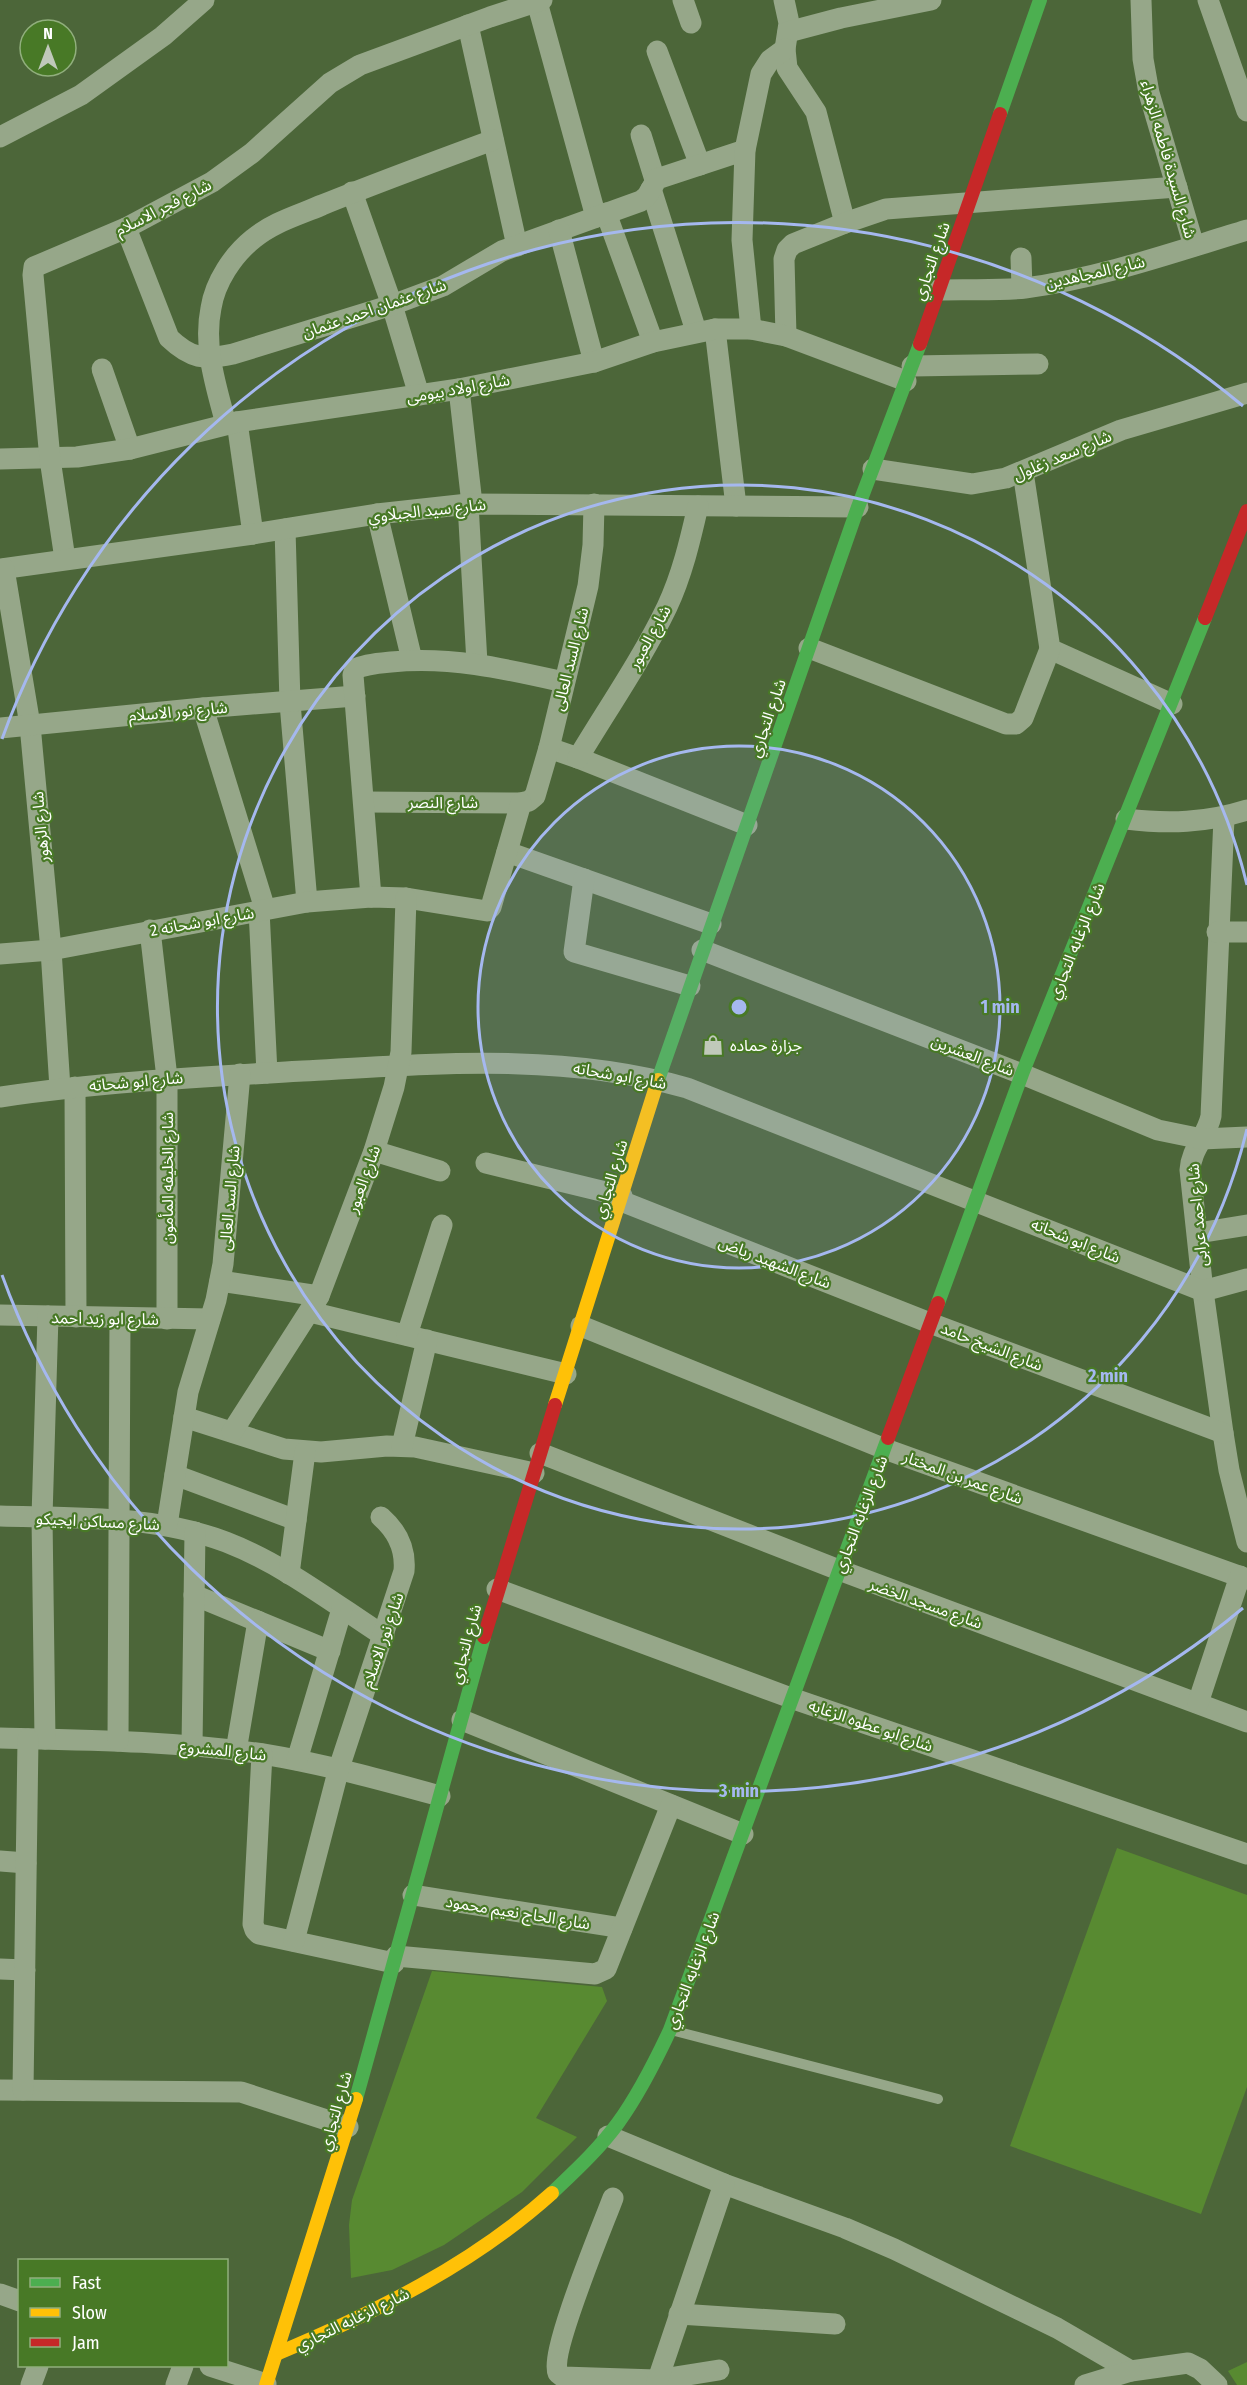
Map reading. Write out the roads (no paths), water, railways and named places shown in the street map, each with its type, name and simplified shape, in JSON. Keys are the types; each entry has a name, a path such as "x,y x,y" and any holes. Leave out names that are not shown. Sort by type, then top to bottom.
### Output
{"street":[{"path":"0,137 81,95 163,36 204,0"},
{"path":"683,0 691,23"},
{"path":"784,0 788,15 787,68 816,112 844,222"},
{"path":"750,329 742,240 745,150 761,74 786,41 841,18 931,0"},
{"name":"شارع التجاري","path":"266,2385 348,2127 497,1589 658,1079 858,507 909,374 1040,0"},
{"name":"شارع السيدة فاطمه الزهراء","path":"1141,0 1143,59 1149,93 1194,246"},
{"path":"1208,0 1247,111"},
{"path":"539,1 601,215 653,342"},
{"name":"شارع فجر الاسلام","path":"65,559 50,459 33,271 37,264 126,228 192,195 233,169 316,94 344,73 376,58 468,25 486,8 539,1"},
{"path":"468,25 516,246"},
{"path":"657,51 700,165"},
{"path":"640,135 653,184 706,330 736,506"},
{"path":"253,534 232,423 210,359 208,332 211,306 220,281 234,258 253,239 275,224 352,192 493,140"},
{"name":"شارع عثمان احمد عثمان","path":"210,359 392,305 443,286 516,246 643,200 653,184 745,150"},
{"path":"786,336 784,254 792,244 844,222 886,209 1177,187"},
{"path":"352,192 392,305 419,395"},
{"path":"126,228 170,338 181,349 195,356 210,359"},
{"name":"شارع المجاهدين","path":"938,290 1022,288 1101,273 1247,230"},
{"path":"559,231 594,362"},
{"path":"1021,258 1022,288"},
{"name":"شارع اولاد بيومى","path":"0,459 50,459 130,449 232,423 459,389 594,362 653,342 706,330 750,329 786,336 909,374"},
{"path":"909,374 1038,364"},
{"path":"102,369 130,449"},
{"path":"459,389 470,504 477,663"},
{"name":"شارع سعد زغلول","path":"873,469 972,483 1005,478 1121,430 1247,393"},
{"path":"809,648 1006,723 1016,724 1023,718 1050,649 1023,472"},
{"name":"شارع سيد الجبلاوي","path":"2,569 377,514 470,504 858,507"},
{"name":"شارع السد العالى","path":"521,803 535,796 549,748 588,586 593,545 594,504"},
{"name":"شارع العبور","path":"578,758 651,637 667,606 680,574 698,506"},
{"path":"377,514 412,660"},
{"name":"شارع الزغابه التجاري","path":"276,2354 329,2333 381,2307 432,2279 481,2248 543,2199 608,2136 641,2090 670,2030 1022,1074 1247,514"},
{"path":"285,529 290,703 307,902"},
{"name":"شارع الزهور","path":"2,569 30,725 51,951 68,1087 76,1317"},
{"path":"1050,649 1172,704"},
{"path":"370,897 365,802 353,675 358,667 412,660 448,660 477,663 564,682"},
{"name":"شارع نور الاسلام","path":"0,728 355,696"},
{"path":"203,708 262,910 267,1073"},
{"path":"549,748 747,825"},
{"name":"شارع النصر","path":"365,802 521,803"},
{"path":"521,803 507,852 711,924"},
{"path":"1126,819 1175,823 1224,818 1247,810"},
{"name":"شارع احمد عرابى","path":"1224,818 1217,932 1211,1116 1207,1132 1193,1153 1191,1162 1203,1291 1223,1433 1238,1467 1247,1542"},
{"name":"شارع ابو شحاته 2","path":"0,954 51,951 150,930 307,902 370,897 406,898 487,911 491,907 507,852"},
{"path":"584,879 574,952 690,986"},
{"name":"شارع العبور","path":"232,1432 314,1304 374,1151 399,1066 402,1039 406,898"},
{"name":"شارع الخليفه المأمون","path":"150,930 167,1078 167,1319"},
{"path":"1217,932 1247,932"},
{"name":"شارع العشرين","path":"702,950 1022,1074 1158,1130 1202,1139 1247,1137"},
{"name":"شارع ابو شحاته","path":"0,1097 68,1087 240,1074 399,1066 541,1064 580,1066 658,1079 687,1088 1203,1291"},
{"name":"شارع السد العالى","path":"210,1319 220,1281 240,1074"},
{"path":"374,1151 440,1171"},
{"name":"شارع الشهيد رياض","path":"486,1163 621,1199 930,1323"},
{"path":"402,1446 417,1338 442,1224"},
{"path":"1198,1233 1247,1225"},
{"path":"1203,1291 1247,1279"},
{"path":"220,1281 314,1304 417,1338 566,1374"},
{"name":"شارع ابو زيد احمد","path":"0,1315 210,1319"},
{"path":"23,2090 26,1863 36,1739 48,1316"},
{"path":"118,1741 120,1318"},
{"path":"167,1525 194,1368 210,1319"},
{"name":"شارع الشيخ حامد","path":"930,1323 1223,1433"},
{"name":"شارع عمر بن المختار","path":"581,1326 885,1449 1244,1577"},
{"name":"شارع مسجد الخضر","path":"184,1417 284,1449 305,1452 402,1446 537,1463 838,1570 1247,1722"},
{"path":"289,1574 305,1452"},
{"path":"175,1475 296,1520"},
{"name":"شارع مساكن ايجيكو","path":"0,1516 119,1520 167,1525 195,1532 228,1543 289,1574 384,1636"},
{"name":"شارع نور الاسلام","path":"294,1941 339,1768 402,1581 405,1562 401,1541 381,1517"},
{"path":"192,1746 195,1532"},
{"path":"1198,1703 1244,1577"},
{"name":"شارع ابو عطوه الزغابه","path":"497,1589 791,1698 1247,1854"},
{"path":"194,1595 330,1651"},
{"path":"297,1760 342,1609"},
{"path":"236,1751 258,1621"},
{"path":"462,1720 743,1834"},
{"name":"شارع المشروع","path":"0,1738 118,1741 262,1754 339,1768 440,1796"},
{"path":"262,1754 253,1924 259,1934 395,1959 596,1974 606,1969 671,1805"},
{"path":"0,1861 26,1863"},
{"name":"شارع الحاج نعيم محمود","path":"413,1895 622,1928"},
{"path":"0,1969 25,1970"},
{"path":"0,2090 241,2091 348,2127"},
{"path":"608,2136 724,2184 845,2228 894,2249 1057,2328 1131,2371"},
{"path":"656,2383 724,2184"},
{"path":"613,2198 572,2307 556,2368 558,2373 563,2377 656,2383 719,2370"},
{"path":"0,2294 18,2300"},
{"path":"679,2314 835,2324"},
{"path":"1085,2385 1131,2371 1188,2363 1200,2369 1217,2385"},
{"path":"31,2385 38,2367"},
{"path":"176,2385 183,2367"},
{"path":"213,2367 266,2385"}],"lane":[{"path":"670,2030 938,2099"}],"place":[{"name":"جزارة حماده","path":"713,1045"}]}
